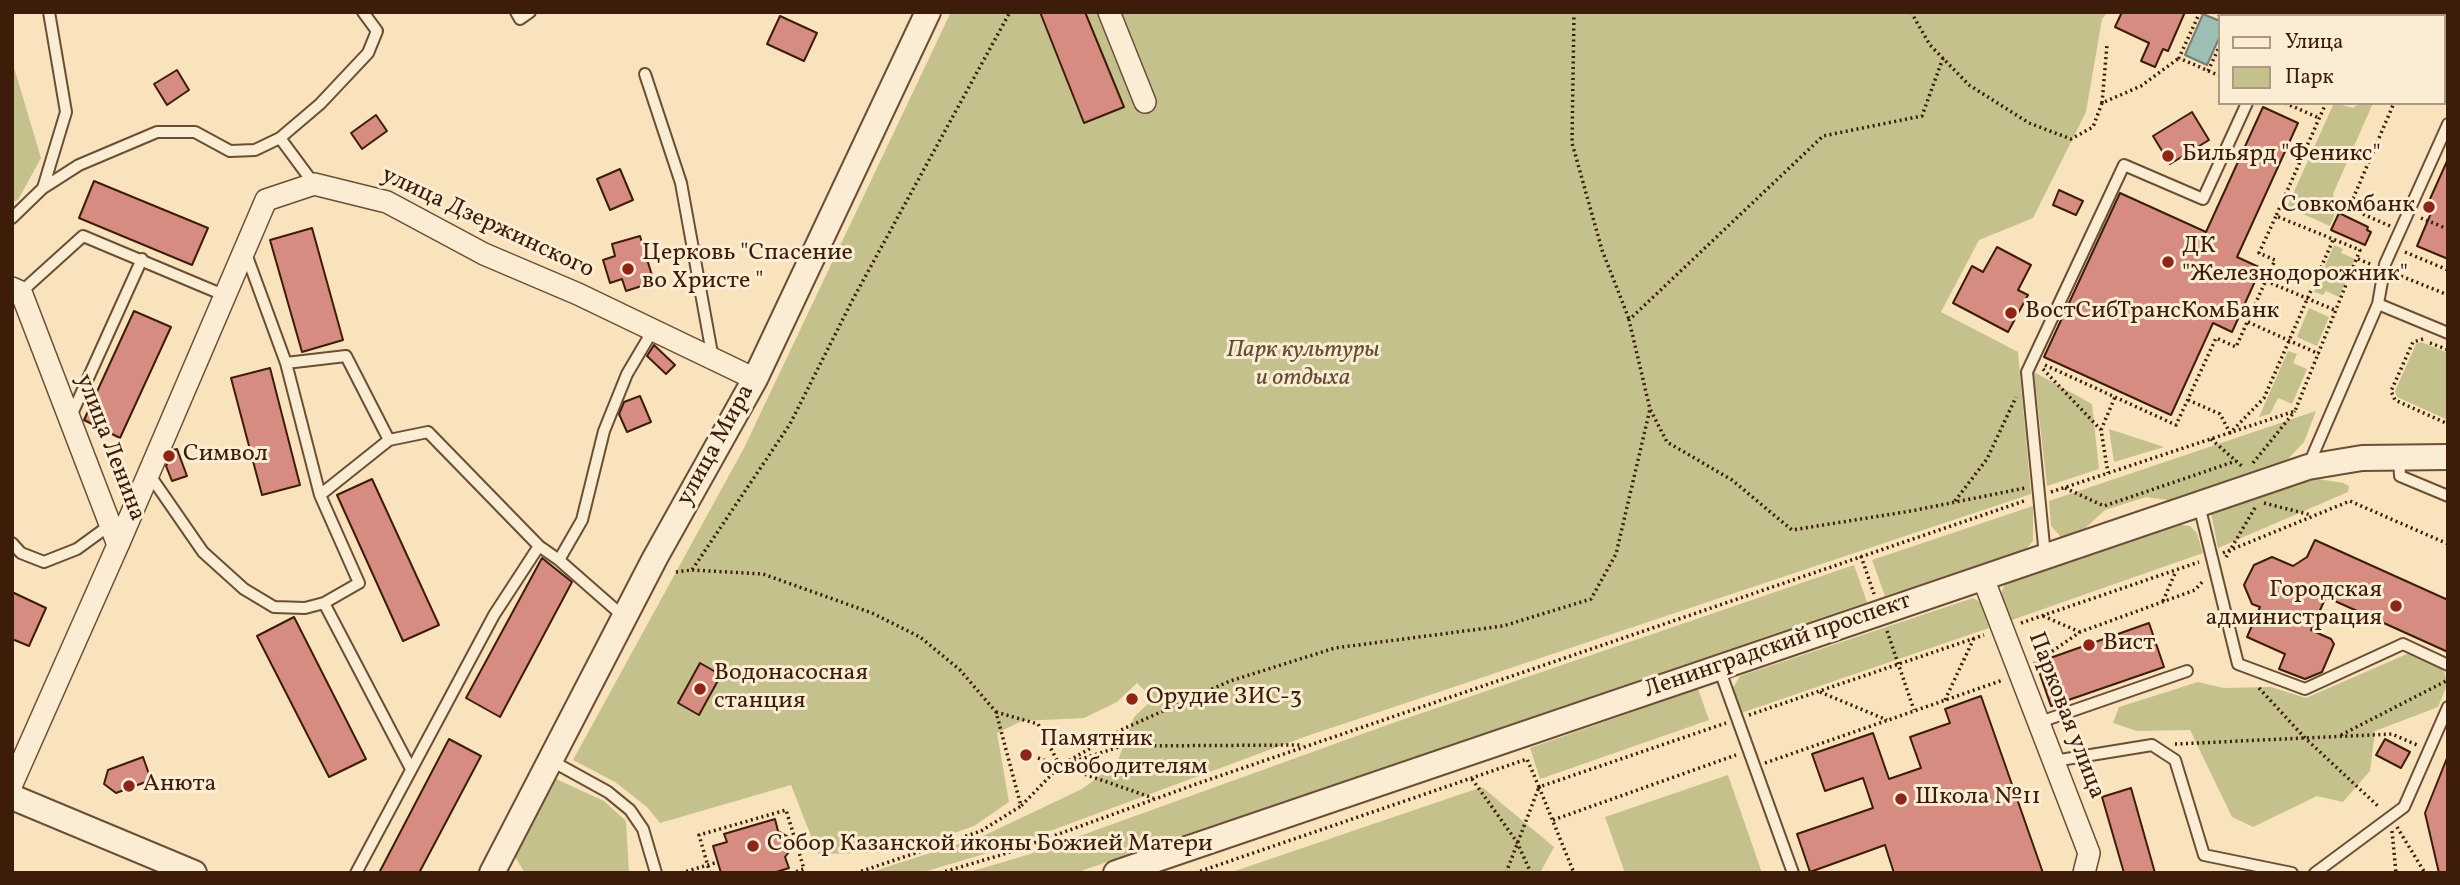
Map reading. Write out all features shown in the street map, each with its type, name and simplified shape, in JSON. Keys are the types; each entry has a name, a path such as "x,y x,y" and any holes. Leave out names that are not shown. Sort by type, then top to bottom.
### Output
{"street":[{"name":"улица Мира","path":"492,873 624,617 755,379 928,12"},
{"path":"1109,12 1145,102"},
{"name":"улица Дзержинского","path":"314,184 387,202 484,254 755,379"},
{"path":"118,545 266,200 314,184"},
{"name":"улица Ленина","path":"12,784 118,545 17,290"},
{"name":"Ленинградский проспект","path":"1116,873 2308,467 2347,459 2448,457"},
{"name":"Парковая улица","path":"1983,578 2089,853 2084,873"},
{"path":"12,797 194,873"}],"lane":[{"path":"43,188 66,112 49,12"},
{"path":"12,218 43,188 79,165 156,132 195,132 230,151 255,150 280,138 320,104 368,53 377,31 363,12"},
{"path":"516,12 520,19 530,12"},
{"path":"645,74 681,183 713,359"},
{"path":"2045,556 2027,372 2124,165 2203,199 2246,105"},
{"path":"2308,467 2378,304 2384,269 2448,124"},
{"path":"280,138 314,184"},
{"path":"17,290 83,236 226,296"},
{"path":"149,474 203,552 244,589 274,607 305,608 324,603 359,583 320,495 286,363 245,251"},
{"path":"69,419 142,259"},
{"path":"2378,304 2448,333"},
{"path":"558,559 582,520 604,430 627,374 653,330"},
{"path":"286,363 346,356 389,440"},
{"path":"320,495 389,440 428,432 539,546 558,559 624,617"},
{"path":"2399,457 2400,476 2448,496"},
{"path":"2199,505 2238,664 2305,689 2403,644 2448,665"},
{"path":"12,543 21,553 44,562 77,549 110,525"},
{"path":"356,873 494,615 539,546"},
{"path":"324,603 411,769"},
{"path":"1719,667 1793,873"},
{"path":"2039,722 2187,671"},
{"path":"2315,873 2404,807 2448,707"},
{"path":"2054,761 2152,745 2175,760 2204,855 2292,873"},
{"path":"550,760 608,792 630,810 643,829 656,873"}],"path":[{"path":"692,570 790,424 853,299 1010,12"},
{"path":"1574,12 1572,143 1602,250 1629,320 1650,409 1667,442 1732,480 1793,530 1954,503 2030,487"},
{"path":"1911,12 1930,45 1969,85 2029,124 2071,139 2093,127 2102,103 2107,45"},
{"path":"2102,103 2141,86 2179,58 2200,12"},
{"path":"2208,71 2218,49"},
{"path":"1629,320 1823,136 1922,116 1943,58"},
{"path":"2179,58 2218,75"},
{"path":"2290,105 2319,118"},
{"path":"2034,360 2176,425 2216,338 2236,347 2276,260 2259,253 2325,105"},
{"path":"2393,105 2349,208 2395,229"},
{"path":"2211,439 2247,471 2295,411 2358,259 2360,250 2276,216"},
{"path":"2419,217 2448,229"},
{"path":"2230,433 2264,398 2333,239"},
{"path":"2403,251 2448,270"},
{"path":"2358,259 2448,295"},
{"path":"2266,281 2337,311"},
{"path":"2247,322 2319,354"},
{"path":"2448,350 2421,339 2413,342 2391,391 2395,400 2448,424"},
{"path":"2034,360 2101,430"},
{"path":"1954,503 1987,458 2027,372"},
{"path":"2108,473 2101,430 2115,397"},
{"path":"2188,400 2220,414 2230,433"},
{"path":"856,873 981,831 1021,806 1060,766 1123,729 1230,681 1322,652 1503,626 1591,599 1616,554 1650,409"},
{"path":"940,873 1001,855 1308,745 2295,411"},
{"path":"2065,488 2104,506 2236,461"},
{"path":"1506,873 1539,788 2176,571 2350,501 2448,544"},
{"path":"1755,766 2021,673 2080,632 2195,590 2234,548 2259,502 2313,516"},
{"path":"676,572 692,570 763,574 872,613 920,637 960,670 996,712 1021,806"},
{"path":"2163,601 2176,571"},
{"path":"2042,616 2080,632"},
{"path":"1945,700 1974,638"},
{"path":"1899,664 1914,710"},
{"path":"2238,664 2305,738 2391,818 2425,873"},
{"path":"2340,736 2448,680"},
{"path":"1818,692 1887,720"},
{"path":"996,712 1038,724 1060,766"},
{"path":"2152,745 2392,734 2429,750"},
{"path":"1060,766 1122,746 1308,745"},
{"path":"1553,820 1749,750"},
{"path":"1038,758 1155,799"},
{"path":"1195,873 1527,760 1574,873"},
{"path":"1472,779 1517,842 1531,873"},
{"path":"709,873 699,835 786,810 804,869 792,873"},
{"path":"2391,818 2396,873"},
{"path":"681,873 718,862"}],"green space":[{"name":"Парк культуры и отдыха","path":"951,12 2108,12 2102,19 2086,112 2033,218 1979,240 1941,312 2018,352 2031,494 1307,736 1001,849 920,873 868,873 983,836 1082,789 1117,763 1134,717 1153,699 1137,683 1117,702 1084,718 1022,721 997,733 1009,802 974,826 900,852 818,854 791,785 660,823 647,807 615,782 573,760 744,448"},
{"path":"12,61 41,158 18,200 12,202"},
{"path":"2333,105 2353,108 2357,105 2372,105 2333,194 2337,208 2330,226 2287,207"},
{"path":"2334,245 2343,249 2341,253 2355,259 2339,297 2326,291 2323,295 2314,292"},
{"path":"2309,308 2329,317 2317,346 2297,337"},
{"path":"2421,342 2448,353 2448,420 2397,397 2395,391 2416,344"},
{"path":"2288,351 2297,354 2293,363 2307,369 2292,404 2278,398 2270,414 2259,417"},
{"path":"2034,372 2092,404 2099,469 2047,486"},
{"path":"2316,411 2304,442 2288,459 2168,500 2146,497 2105,510 2082,531 2062,538 2051,526 2049,501"},
{"path":"2109,429 2164,447 2114,462"},
{"path":"2312,478 2343,483 2349,486 2348,492 2218,548 2211,513"},
{"path":"2033,506 2033,541 2026,549 1885,596 1872,560"},
{"path":"2181,525 2190,526 2197,533 2203,553 2009,621 2000,595 2005,584"},
{"path":"1854,565 1867,602 1075,873 966,873 1027,855 1390,724"},
{"path":"1973,598 1980,602 1989,628 1741,713 1733,688 1740,676"},
{"path":"2409,653 2443,669 2448,683 2438,707 2375,731 2370,771 2343,802 2317,796 2253,827 2232,817 2190,730 2137,731 2113,723 2119,707 2198,682 2224,688 2271,687 2306,698"},
{"path":"1698,689 1709,720 1540,779 1530,748"},
{"path":"1728,775 1762,873 1625,873 1605,817"},
{"path":"554,778 604,801 626,821 629,873 525,873 515,857"},
{"path":"1482,787 1554,847 1540,873 1229,873"}],"water":[{"path":"2203,14 2218,20 2218,40 2207,65 2185,55"}],"building":[{"path":"1040,12 1085,12 1124,107 1084,123"},
{"path":"2122,12 2185,12 2168,51 2163,49 2155,67 2141,61 2149,43 2115,27"},
{"path":"780,16 817,33 804,61 767,44"},
{"path":"177,70 189,90 167,105 154,84"},
{"name":"ДК \"Железнодорожник\"","path":"2263,107 2298,123 2237,257 2261,268 2232,332 2213,323 2171,415 2044,357 2120,193 2206,232"},
{"path":"2192,112 2209,140 2170,164 2153,136"},
{"path":"376,115 387,131 362,149 351,133"},
{"path":"2448,159 2448,259 2417,246 2431,213 2425,210"},
{"path":"620,169 633,200 610,210 597,179"},
{"path":"94,181 208,228 192,265 79,218"},
{"path":"2059,190 2083,201 2076,215 2053,205"},
{"path":"2339,213 2368,227 2367,230 2371,232 2365,245 2331,230"},
{"path":"312,228 343,340 302,352 270,240"},
{"name":"Церковь \"Спасение во Христе \"","path":"640,236 654,282 626,291 622,279 610,283 603,260 615,256 612,244"},
{"path":"1997,247 2031,265 2018,290 2028,295 2008,332 1953,303 1972,266 1983,272"},
{"path":"134,311 171,327 120,438 84,420"},
{"path":"654,345 675,365 666,374 647,356"},
{"path":"270,368 300,485 262,495 231,378"},
{"path":"640,396 651,422 627,432 619,414 624,402"},
{"path":"177,449 187,476 172,481 166,466 173,450"},
{"path":"372,479 439,625 403,641 337,495"},
{"name":"Городская администрация","path":"2315,540 2448,600 2448,652 2326,597 2311,630 2331,639 2334,644 2322,672 2305,679 2279,669 2285,654 2247,637 2260,607 2252,604 2244,585 2254,565 2272,557 2293,566 2307,557"},
{"path":"542,558 572,582 500,717 466,698"},
{"path":"12,592 46,608 29,646 12,639"},
{"path":"294,617 366,759 329,777 257,636"},
{"path":"2149,623 2164,667 2051,706 2036,663"},
{"name":"Водонасосная станция","path":"700,663 721,675 699,715 678,703"},
{"path":"1981,696 2043,873 1894,873 1885,845 1810,872 1797,834 1873,808 1863,778 1825,791 1812,754 1873,733 1889,779 1921,768 1910,737 1950,723 1945,709"},
{"path":"449,739 481,756 419,873 379,873"},
{"path":"2385,739 2410,752 2401,768 2376,755"},
{"path":"143,757 151,780 116,793 104,784 108,770"},
{"path":"2447,758 2448,873 2439,873 2425,813"},
{"path":"2131,788 2155,873 2124,873 2102,797"},
{"name":"Собор Казанской иконы Божией Матери","path":"775,819 778,831 792,839 793,847 785,857 789,868 773,873 721,873 713,846 727,842 724,834"}],"place":[{"name":"Бильярд \"Феникс\"","path":"2168,156"},
{"name":"Совкомбанк","path":"2429,207"},
{"name":"ДК \"Железнодорожник\"","path":"2168,262"},
{"name":"Церковь \"Спасение во Христе \"","path":"628,269"},
{"name":"ВостСибТрансКомБанк","path":"2011,313"},
{"name":"Символ","path":"169,456"},
{"name":"Городская администрация","path":"2396,606"},
{"name":"Вист","path":"2089,645"},
{"name":"Водонасосная станция","path":"700,689"},
{"name":"Орудие ЗИС-3","path":"1132,699"},
{"name":"Памятник освободителям","path":"1026,755"},
{"name":"Анюта","path":"129,786"},
{"name":"Школа №11","path":"1901,799"},
{"name":"Собор Казанской иконы Божией Матери","path":"753,846"}]}
